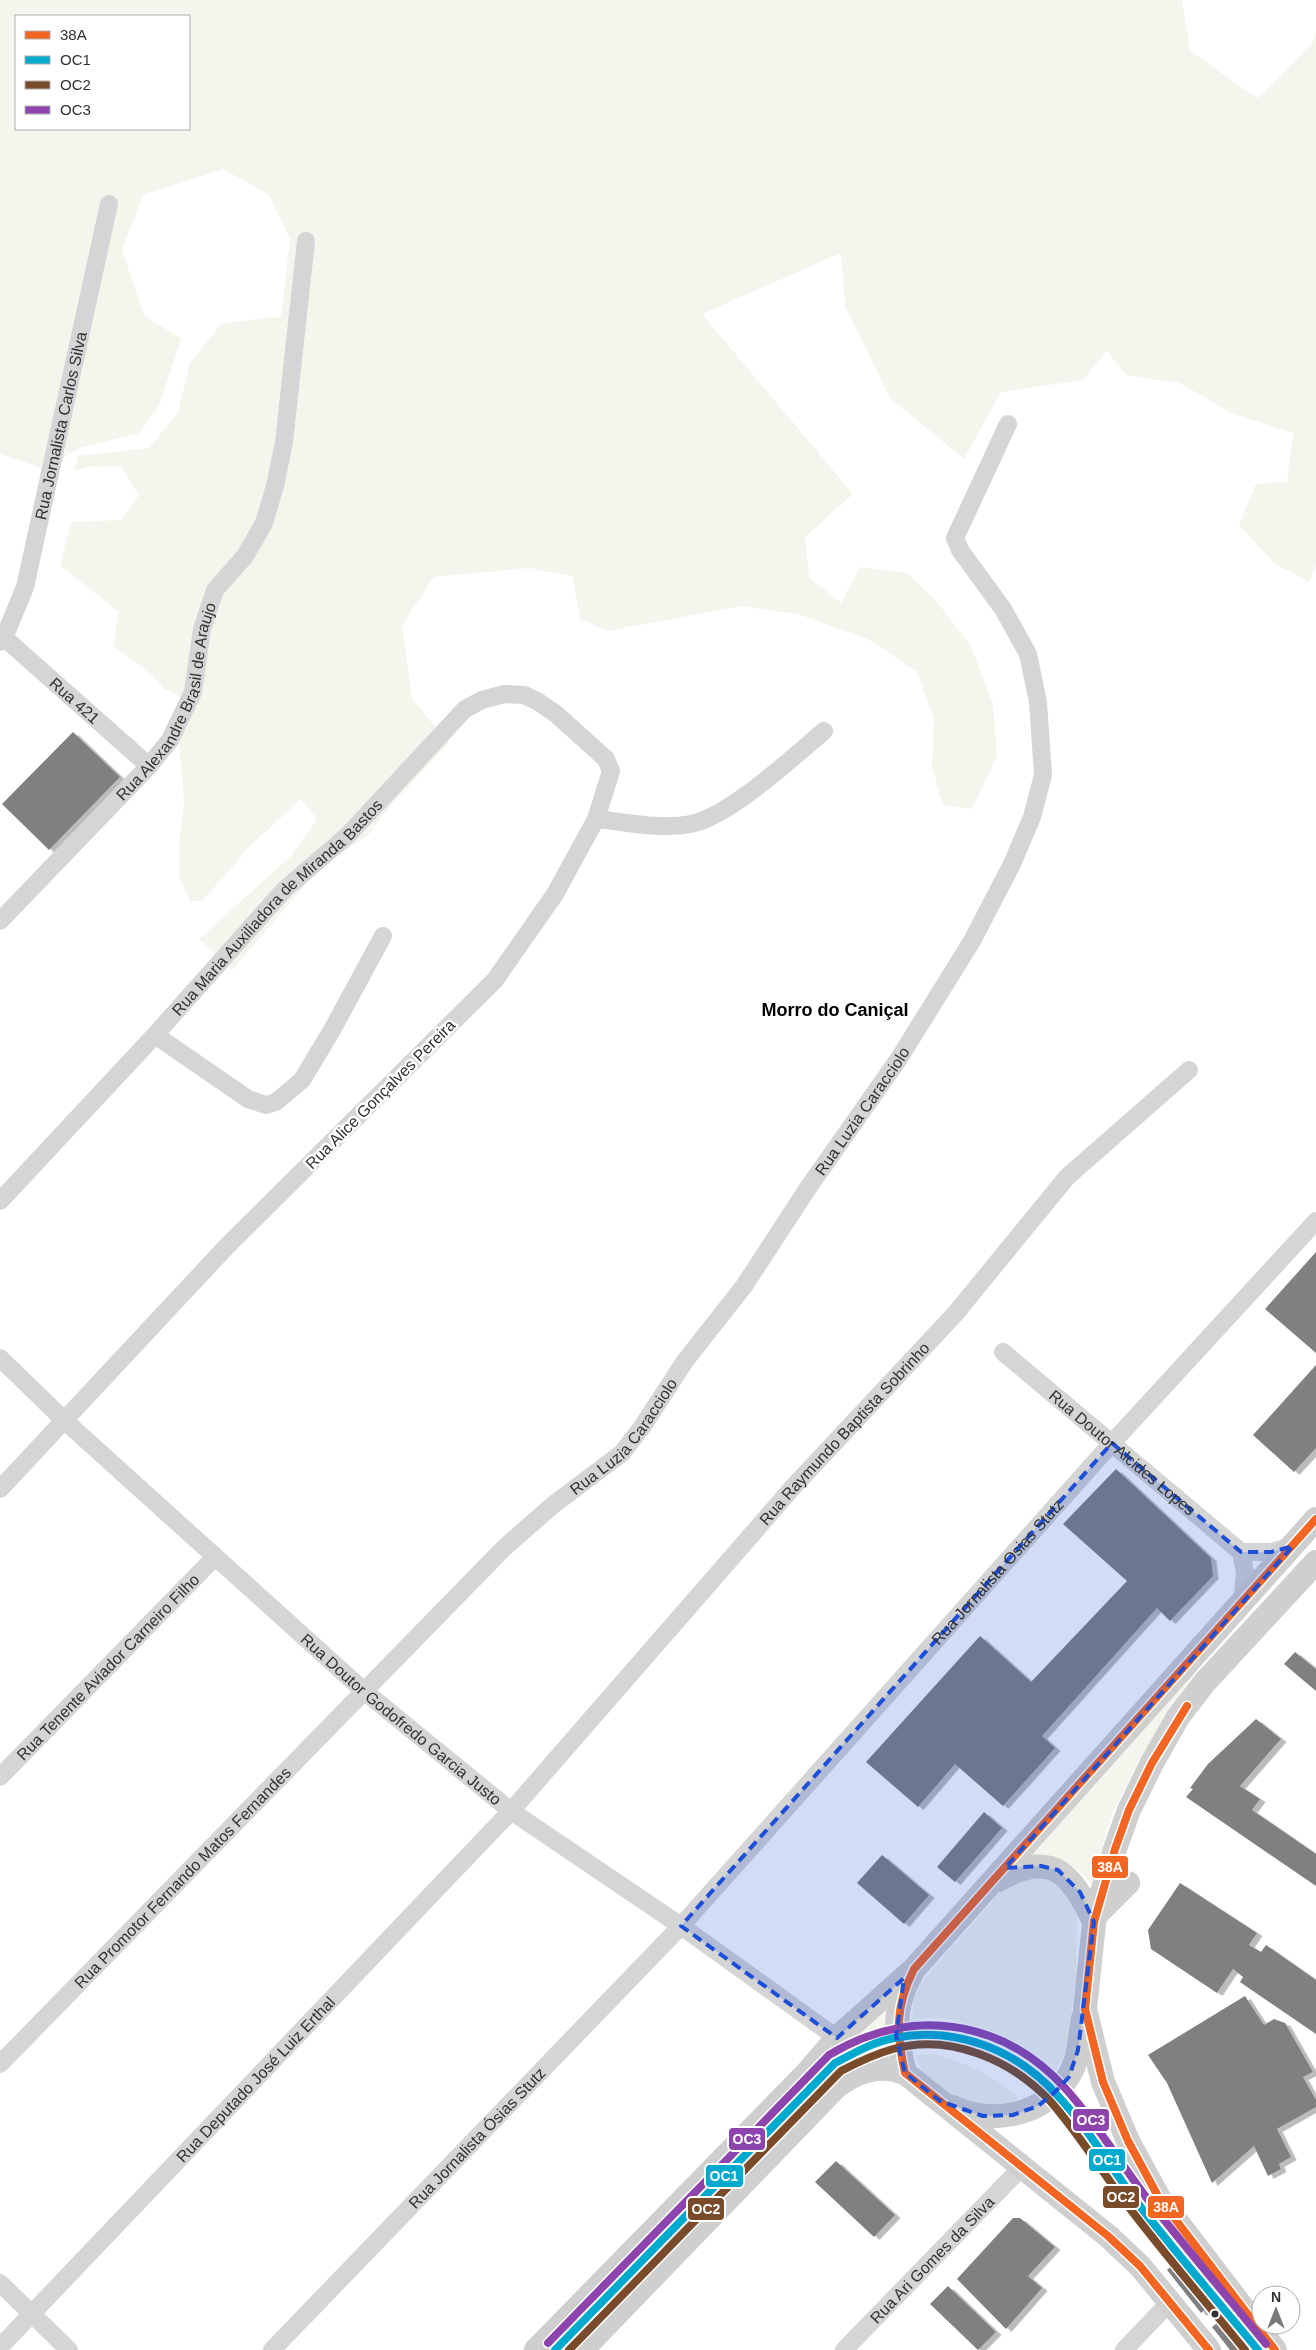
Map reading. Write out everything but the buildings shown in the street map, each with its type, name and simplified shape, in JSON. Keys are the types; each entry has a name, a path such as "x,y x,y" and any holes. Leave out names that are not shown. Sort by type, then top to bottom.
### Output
{"main road":[{"path":"536,2350 799,2081 837,2038 914,1969 1316,1519"},
{"path":"940,2102 961,2111 983,2116 1013,2115 1038,2106 1069,2077 1078,2050 1085,2009 1095,1918 1115,1849 1129,1810 1152,1763 1178,1717 1205,1682 1316,1562"},
{"path":"990,1885 1024,1867 1041,1866 1058,1870 1069,1877 1095,1918"},
{"path":"1095,1918 1128,1883"},
{"path":"905,2073 896,2036 896,2016 904,1988 914,1969"},
{"path":"1085,2009 1103,2082 1128,2141 1150,2182 1159,2198 1243,2311 1275,2350"},
{"path":"582,2350 836,2086 850,2076 874,2069 894,2069 905,2073 1020,2168 1108,2236 1140,2266 1209,2350"}],"street":[{"name":"Rua Jornalista Carlos Silva","path":"1,638 19,606 33,554 109,204"},
{"name":"Rua Alexandre Brasil de Araujo","path":"0,921 149,766 170,740 193,692 202,629 215,590 245,556 264,523 275,486 284,442 306,241"},
{"name":"Rua Luzia Caracciolo","path":"364,1691 531,1523 622,1453 642,1427 685,1360 744,1286 808,1188 898,1060 972,941 1012,864 1032,817 1043,775 1038,702 1028,654 1003,609 960,550 955,538 1008,424"},
{"name":"Rua 421","path":"1,638 149,766"},
{"name":"Rua Maria Auxiliadora de Miranda Bastos","path":"0,1201 155,1035 285,889 348,835 464,709 482,700 504,694 524,695 537,701 579,733"},
{"path":"596,818 659,826 691,824 715,815 765,781 824,731"},
{"name":"Rua Alice Gonçalves Pereira","path":"0,1489 228,1245 495,980 556,894 596,818 611,771 606,759 579,733"},
{"path":"155,1035 253,1101 266,1105 276,1102 302,1080 332,1030 383,936"},
{"name":"Rua Raymundo Baptista Sobrinho","path":"511,1811 794,1486 955,1314 1067,1177 1189,1070"},
{"name":"Rua Jornalista Osias Stutz","path":"682,1926 1112,1443 1316,1221"},
{"name":"Rua Doutor Alcides Lopes","path":"1003,1352 1242,1552"},
{"name":"Rua Doutor Godofredo Garcia Justo","path":"0,1358 65,1421 364,1691 511,1811 682,1926 837,2038"},
{"path":"1242,1604 1245,1572 1242,1552 1271,1552 1293,1546"},
{"name":"Rua Tenente Aviador Carneiro Filho","path":"0,1777 215,1557"},
{"name":"Rua Promotor Fernando Matos Fernandes","path":"0,2064 364,1691"},
{"name":"Rua Deputado José Luiz Erthal","path":"0,2347 511,1811"},
{"name":"Rua Jornalista Ósias Stutz","path":"272,2350 682,1926"},
{"name":"Rua Ari Gomes da Silva","path":"844,2350 1020,2168"},
{"path":"0,2283 69,2350"},
{"path":"1124,2350 1170,2302"}],"highlighted area":[{"path":"1112,1443 1241,1552 1271,1552 1293,1546 1005,1868 1041,1866 1058,1870 1080,1892 1094,1922 1078,2050 1069,2077 1038,2106 1013,2115 983,2116 940,2101 905,2073 896,2036 904,1978 837,2038 681,1926"}],"shaded area":[{"path":"0,0 1182,0 1190,50 1246,91 1259,98 1313,42 1316,33 1316,566 1309,582 1275,564 1239,525 1256,484 1287,482 1293,433 1233,414 1180,383 1126,375 1107,351 1083,380 1001,392 964,459 890,398 845,306 841,253 702,314 853,494 805,537 809,577 841,603 860,567 907,573 937,602 971,646 993,704 997,756 972,809 943,805 932,767 934,718 917,672 870,640 798,614 741,606 608,631 580,619 572,576 529,568 434,577 402,625 412,699 449,743 392,804 368,835 320,868 232,970 199,939 291,856 317,819 301,799 248,848 201,901 190,901 179,876 179,845 184,801 179,742 190,716 179,696 163,688 150,673 113,646 119,612 60,565 71,522 121,520 139,495 121,466 86,467 74,471 78,456 149,448 178,412 190,363 221,324 281,316 290,239 269,195 223,169 143,195 122,250 144,315 181,339 159,406 139,433 79,448 45,469 0,454"},
{"path":"1199,1667 1143,1756 1113,1811 1091,1884 1078,1870 1064,1862 1029,1854"},
{"path":"1039,1877 1061,1884 1077,1909 1076,1977 1068,2043 1054,2076 1002,2041 974,2027 944,2018 912,2019 914,1998 923,1980 1003,1889 1014,1882"},
{"path":"886,2001 885,2031 841,2054"},
{"path":"933,2054 957,2061 989,2076 1019,2098 1006,2104 985,2106 946,2093 925,2077 915,2055"}],"transit line":[{"name":"38A","path":"1209,2350 1140,2266 1108,2236 905,2073 900,2045 900,2008 914,1969 1316,1519"},
{"name":"38A","path":"1187,1706 1152,1763 1129,1810 1115,1849 1094,1922 1085,2009 1103,2082 1128,2141 1159,2198 1275,2350"},
{"name":"OC3","path":"548,2343 829,2055 859,2040 890,2030 922,2026 953,2027 983,2034 1012,2046 1039,2064 1065,2088 1097,2127 1146,2197 1266,2344"},
{"name":"OC1","path":"555,2350 835,2063 879,2042 917,2035 939,2035 983,2045 1023,2065 1041,2079 1068,2107 1136,2201 1258,2350"},
{"name":"OC2","path":"569,2350 841,2071 880,2053 915,2045 958,2048 979,2054 1018,2074 1035,2087 1051,2102 1071,2127 1142,2224 1245,2350"}],"district":[{"name":"Morro do Caniçal","path":"835,1010"}]}
